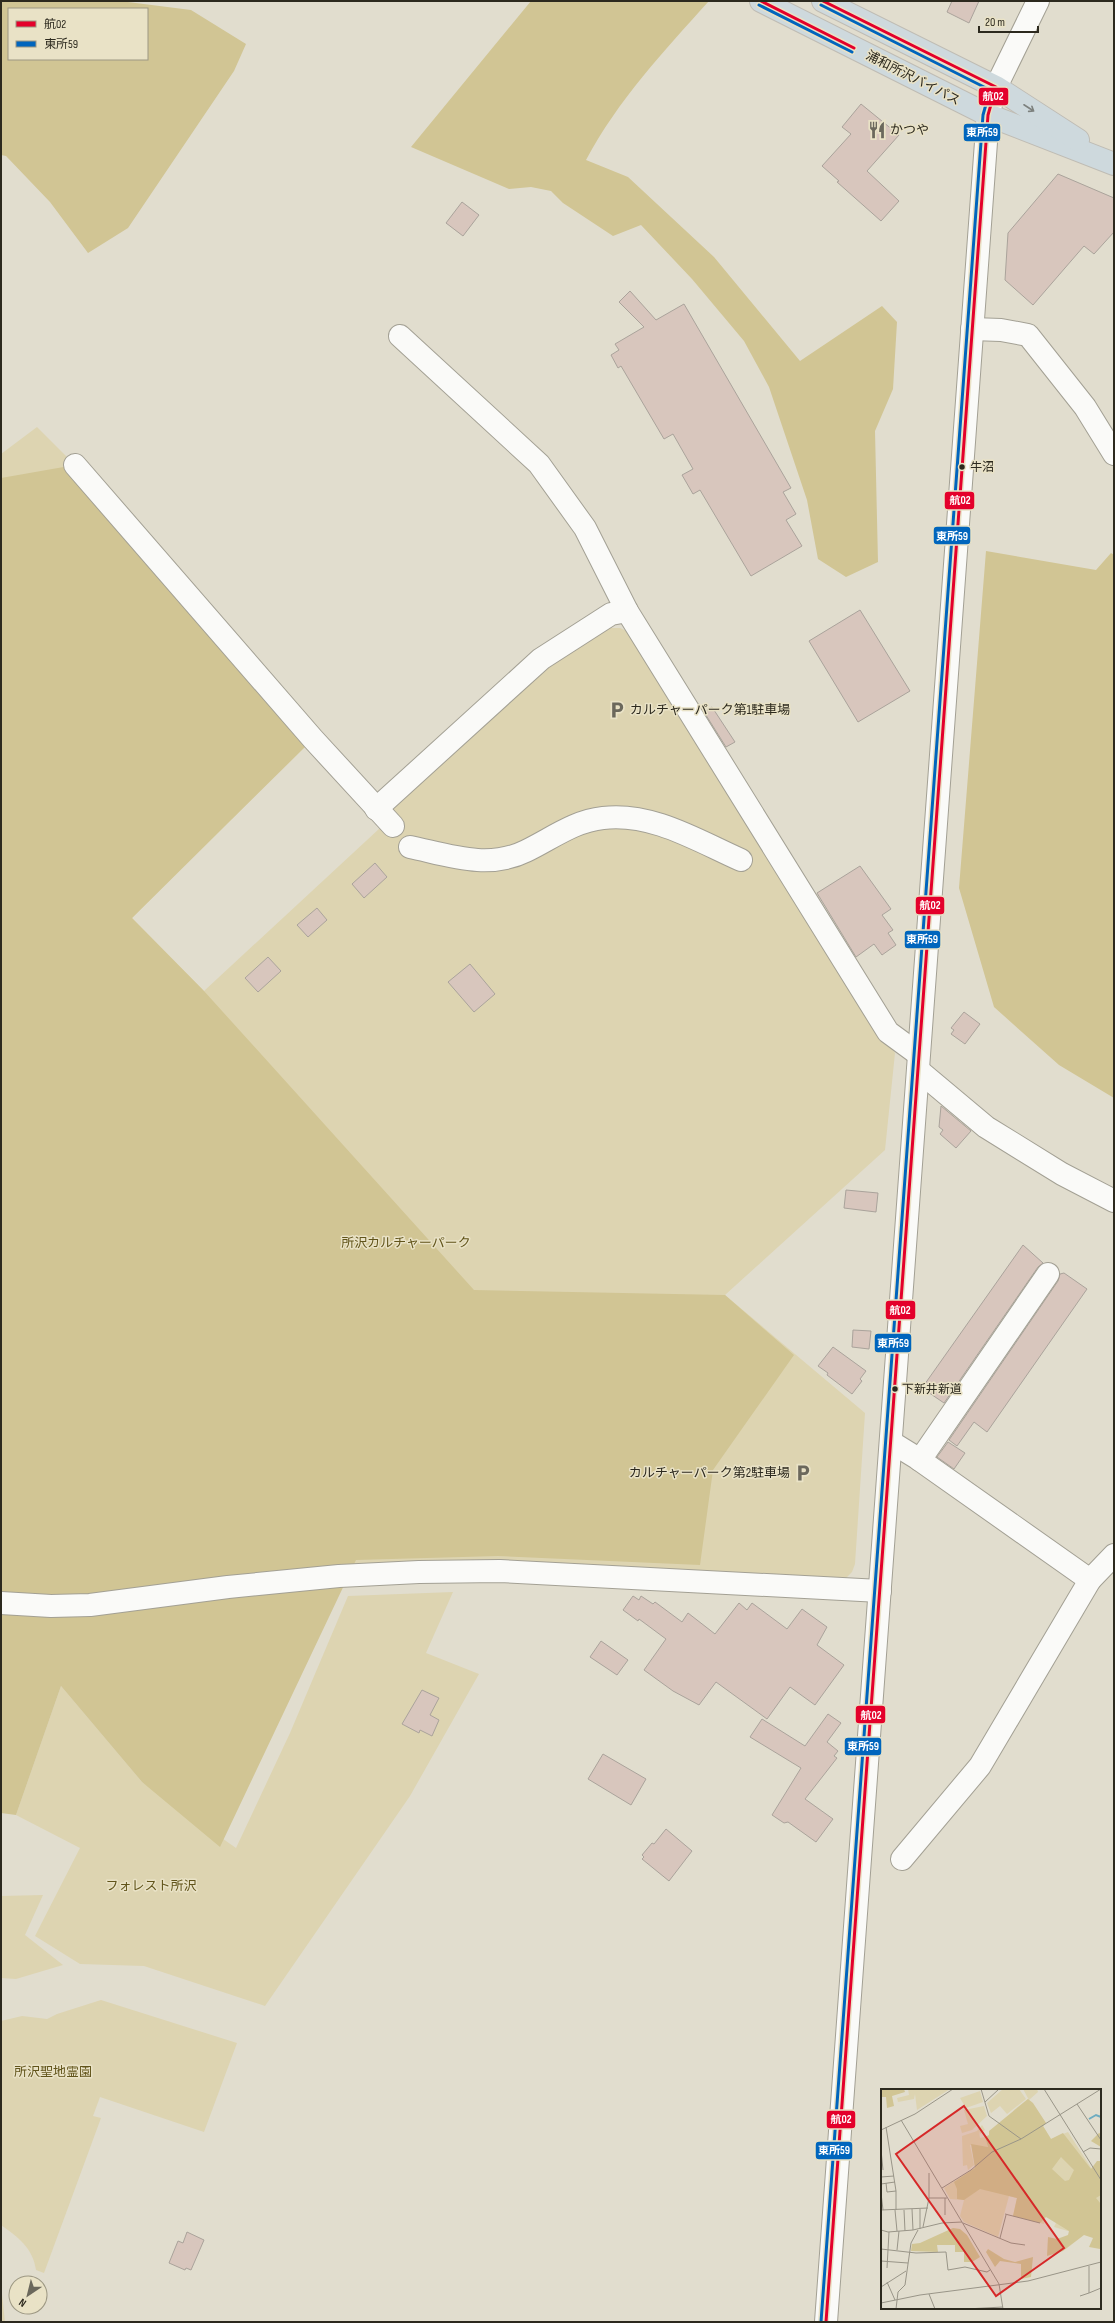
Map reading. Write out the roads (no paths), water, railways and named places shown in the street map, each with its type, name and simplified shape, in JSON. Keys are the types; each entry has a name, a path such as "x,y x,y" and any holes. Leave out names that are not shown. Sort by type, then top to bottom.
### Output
{"highway":[{"name":"浦和所沢バイパス","path":"761,1 988,116 1114,163"},
{"name":"浦和所沢バイパス","path":"823,1 996,87 1114,163"}],"street":[{"path":"826,2322 857,1897 857,1874 880,1591 988,116 996,87 1038,1"},
{"path":"972,329 1001,330 1028,335 1085,407 1114,454"},
{"path":"400,336 539,464 585,528 627,611 888,1032 986,1127 1062,1174 1114,1201"},
{"path":"75,465 376,809 393,826"},
{"path":"376,809 541,659 612,614 627,611"},
{"path":"410,847 469,860 494,860 512,857 562,831 579,824 603,818 618,817 655,822 740,860"},
{"path":"920,1460 1048,1274"},
{"path":"891,1442 920,1460 1090,1580"},
{"path":"902,1859 980,1766 1090,1580 1114,1555"},
{"path":"1,1603 51,1606 90,1605 299,1580 426,1572 500,1571 880,1591"}],"place":[{"name":"かつや","path":"877,130"},
{"name":"牛沼","path":"962,467"},
{"name":"カルチャーパーク第1駐車場","path":"617,710"},
{"name":"下新井新道","path":"895,1389"},
{"name":"カルチャーパーク第2駐車場","path":"803,1473"}],"park label":[{"name":"所沢カルチャーパーク","path":"406,1243"},
{"name":"フォレスト所沢","path":"151,1886"},
{"name":"所沢聖地霊園","path":"53,2072"}]}
